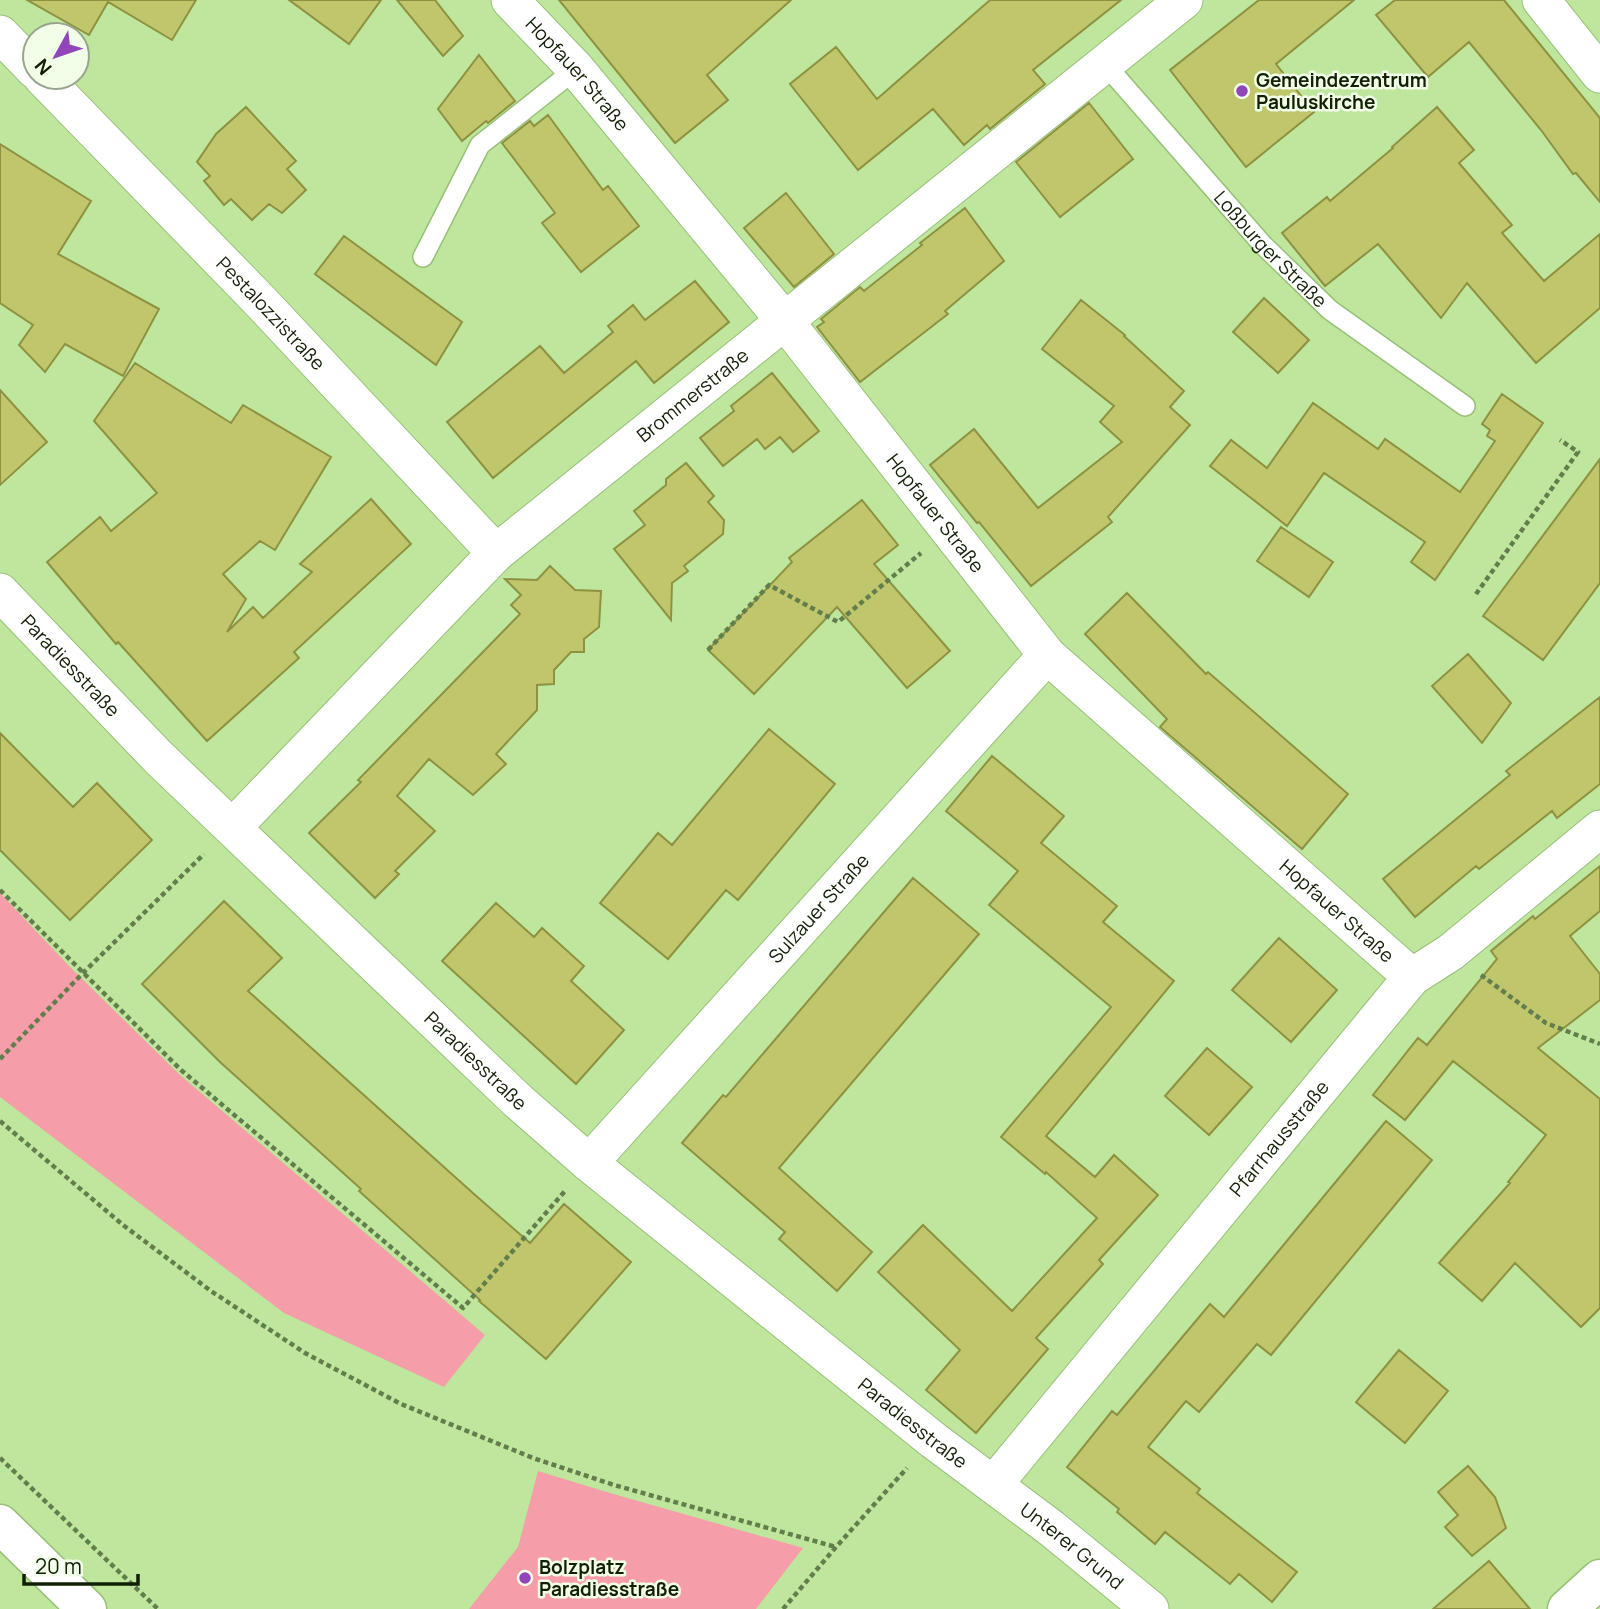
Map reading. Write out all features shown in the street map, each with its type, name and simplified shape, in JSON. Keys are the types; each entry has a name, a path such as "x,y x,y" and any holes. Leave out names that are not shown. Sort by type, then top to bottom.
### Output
{"street":[{"name":"Hopfauer Straße","path":"510,0 576,69 784,320 1047,655 1412,977"},
{"name":"Brommerstraße","path":"233,827 496,553 1184,0"},
{"path":"1541,0 1600,74"},
{"path":"0,34 21,56"},
{"name":"Pestalozzistraße","path":"56,91 260,301 496,553"},
{"name":"Paradiesstraße","path":"0,592 158,757 518,1101 589,1163 933,1440 994,1484"},
{"name":"Sulzauer Straße","path":"589,1163 1047,655"},
{"name":"Pfarrhausstraße","path":"994,1484 1412,977 1451,953 1600,829"},
{"name":"Unterer Grund","path":"994,1484 1150,1609"},
{"path":"0,1524 87,1609"},
{"path":"1567,1609 1600,1579"}],"lane":[{"name":"Loßburger Straße","path":"1104,63 1262,244 1330,310 1465,406"},
{"path":"423,257 480,145 576,69"}],"path":[{"path":"1476,594 1578,452 1560,440"},
{"path":"708,650 769,585 838,622 949,530"},
{"path":"0,1059 83,973 233,827"},
{"path":"0,890 181,1070 463,1308 589,1163"},
{"path":"1451,953 1546,1023 1600,1044"},
{"path":"0,1121 123,1225 211,1291 304,1353 401,1404 533,1458 614,1485 836,1547"},
{"path":"783,1609 933,1440"},
{"path":"0,1458 158,1609"}],"shaded area":[{"path":"0,893 71,968 180,1075 485,1335 444,1387 284,1313 0,1097"},
{"path":"538,1471 803,1548 756,1609 469,1609 518,1547"}],"building":[{"path":"27,0 196,0 172,40 108,2 91,32 91,21 64,21"},
{"path":"289,0 381,0 349,44"},
{"path":"397,0 435,0 463,36 443,56"},
{"path":"559,0 791,0 707,75 728,100 675,143"},
{"path":"990,0 1121,0 1033,70 1045,84 990,129 987,125 964,145 933,109 858,170 790,84 836,47 877,99"},
{"name":"Gemeindezentrum Pauluskirche","path":"1259,0 1354,0 1276,64 1314,112 1246,167 1170,70"},
{"path":"1395,0 1504,0 1600,118 1600,202 1576,173 1573,174 1469,42 1428,77 1376,15"},
{"path":"479,55 515,101 462,141 438,109"},
{"path":"1089,103 1133,159 1060,217 1016,162"},
{"path":"246,107 296,161 287,169 306,190 282,213 269,204 252,220 231,199 224,205 204,181 210,176 197,162 216,134"},
{"path":"1437,107 1474,150 1459,163 1512,225 1502,233 1544,281 1600,234 1600,308 1536,363 1467,283 1441,318 1378,244 1325,286 1282,233 1327,197 1330,201"},
{"path":"548,115 603,190 608,186 639,226 581,272 542,223 555,213 502,143 530,121 534,126"},
{"path":"0,144 91,201 58,254 159,309 123,376 65,344 45,372 19,345 33,325 0,303"},
{"path":"786,193 834,254 794,287 744,228"},
{"path":"965,208 1004,261 945,311 948,314 860,382 817,327 824,322 821,319 860,287 864,291"},
{"path":"344,236 462,322 436,365 315,274"},
{"path":"695,281 729,322 654,383 636,361 493,478 447,422 540,346 564,373 613,332 608,326 633,305 645,320"},
{"path":"1264,298 1309,340 1278,373 1233,332"},
{"path":"1081,300 1125,335 1184,391 1170,407 1190,425 1108,517 1112,522 1031,586 930,465 974,429 1038,508 1122,442 1100,422 1114,406 1042,349"},
{"path":"135,363 231,423 243,405 331,457 275,550 260,541 223,574 246,599 227,632 253,607 263,618 312,572 300,564 371,499 411,544 294,652 299,658 207,741 118,642 116,644 47,562 100,517 111,531 157,493 94,421"},
{"path":"772,373 819,431 793,452 780,437 765,449 757,439 723,466 700,438 734,411 731,406"},
{"path":"0,390 47,442 0,485"},
{"path":"1502,394 1543,423 1435,580 1411,562 1425,542 1324,473 1287,526 1210,466 1231,440 1267,468 1313,403 1378,449 1385,439 1460,492 1495,441 1487,436 1490,430 1482,424"},
{"path":"1600,459 1600,583 1543,660 1483,616"},
{"path":"686,463 714,496 708,502 724,520 723,534 684,566 688,571 672,583 671,620 614,549 645,525 634,511 666,485 666,479"},
{"path":"862,500 898,545 874,564 950,651 907,688 837,607 754,694 708,650 792,562 789,558"},
{"path":"1281,527 1333,562 1309,597 1257,561"},
{"path":"550,566 575,590 601,591 599,627 584,639 584,652 571,652 554,670 554,684 537,685 537,710 496,754 506,764 473,795 429,759 397,796 435,831 395,871 399,874 375,898 309,833 520,614 511,605 521,595 505,579 537,580"},
{"path":"1127,593 1206,674 1208,672 1348,794 1302,849 1160,727 1167,719 1085,634"},
{"path":"1468,654 1511,703 1482,743 1432,686"},
{"path":"1600,697 1600,784 1557,818 1552,811 1479,869 1476,866 1415,917 1383,879 1510,775 1506,771"},
{"path":"769,729 835,784 738,900 726,890 668,959 600,903 658,833 672,845"},
{"path":"0,733 73,807 97,783 152,840 70,920 0,850"},
{"path":"992,756 1064,816 1041,843 1117,906 1103,922 1174,981 1046,1136 1095,1177 1114,1155 1158,1195 1099,1260 1103,1264 1036,1338 1048,1349 976,1433 926,1390 960,1350 878,1272 923,1225 1012,1311 1097,1218 1046,1172 1045,1174 1001,1137 1111,1007 989,905 1018,871 946,811"},
{"path":"1600,866 1600,911 1570,936 1600,974 1600,1000 1538,1048 1600,1099 1600,1308 1581,1327 1515,1263 1482,1301 1439,1263 1510,1183 1508,1182 1546,1135 1453,1061 1405,1120 1373,1095 1418,1038 1427,1045 1497,959 1491,951"},
{"path":"913,878 979,934 779,1168 872,1252 837,1291 779,1239 785,1232 682,1143 723,1095 726,1097"},
{"path":"224,901 282,958 248,991 474,1194 530,1243 564,1204 631,1262 546,1359 479,1301 359,1191 361,1189 220,1062 142,984"},
{"path":"496,903 534,937 542,928 584,966 571,981 624,1030 576,1084 442,961"},
{"path":"1279,938 1337,990 1291,1042 1232,990"},
{"path":"1207,1048 1252,1087 1209,1135 1165,1096"},
{"path":"1386,1121 1432,1160 1271,1355 1257,1344 1199,1412 1186,1401 1148,1447 1200,1489 1197,1493 1297,1572 1272,1602 1239,1574 1230,1584 1165,1532 1155,1544 1117,1512 1119,1509 1067,1467 1112,1411 1117,1415 1210,1304 1224,1317"},
{"path":"1399,1350 1448,1391 1405,1443 1356,1402"},
{"path":"1468,1466 1495,1497 1506,1528 1472,1556 1445,1527 1458,1515 1438,1492"},
{"path":"1489,1561 1530,1609 1433,1609"}],"place":[{"name":"Gemeindezentrum Pauluskirche","path":"1242,91"},
{"name":"Bolzplatz Paradiesstraße","path":"525,1578"}]}
